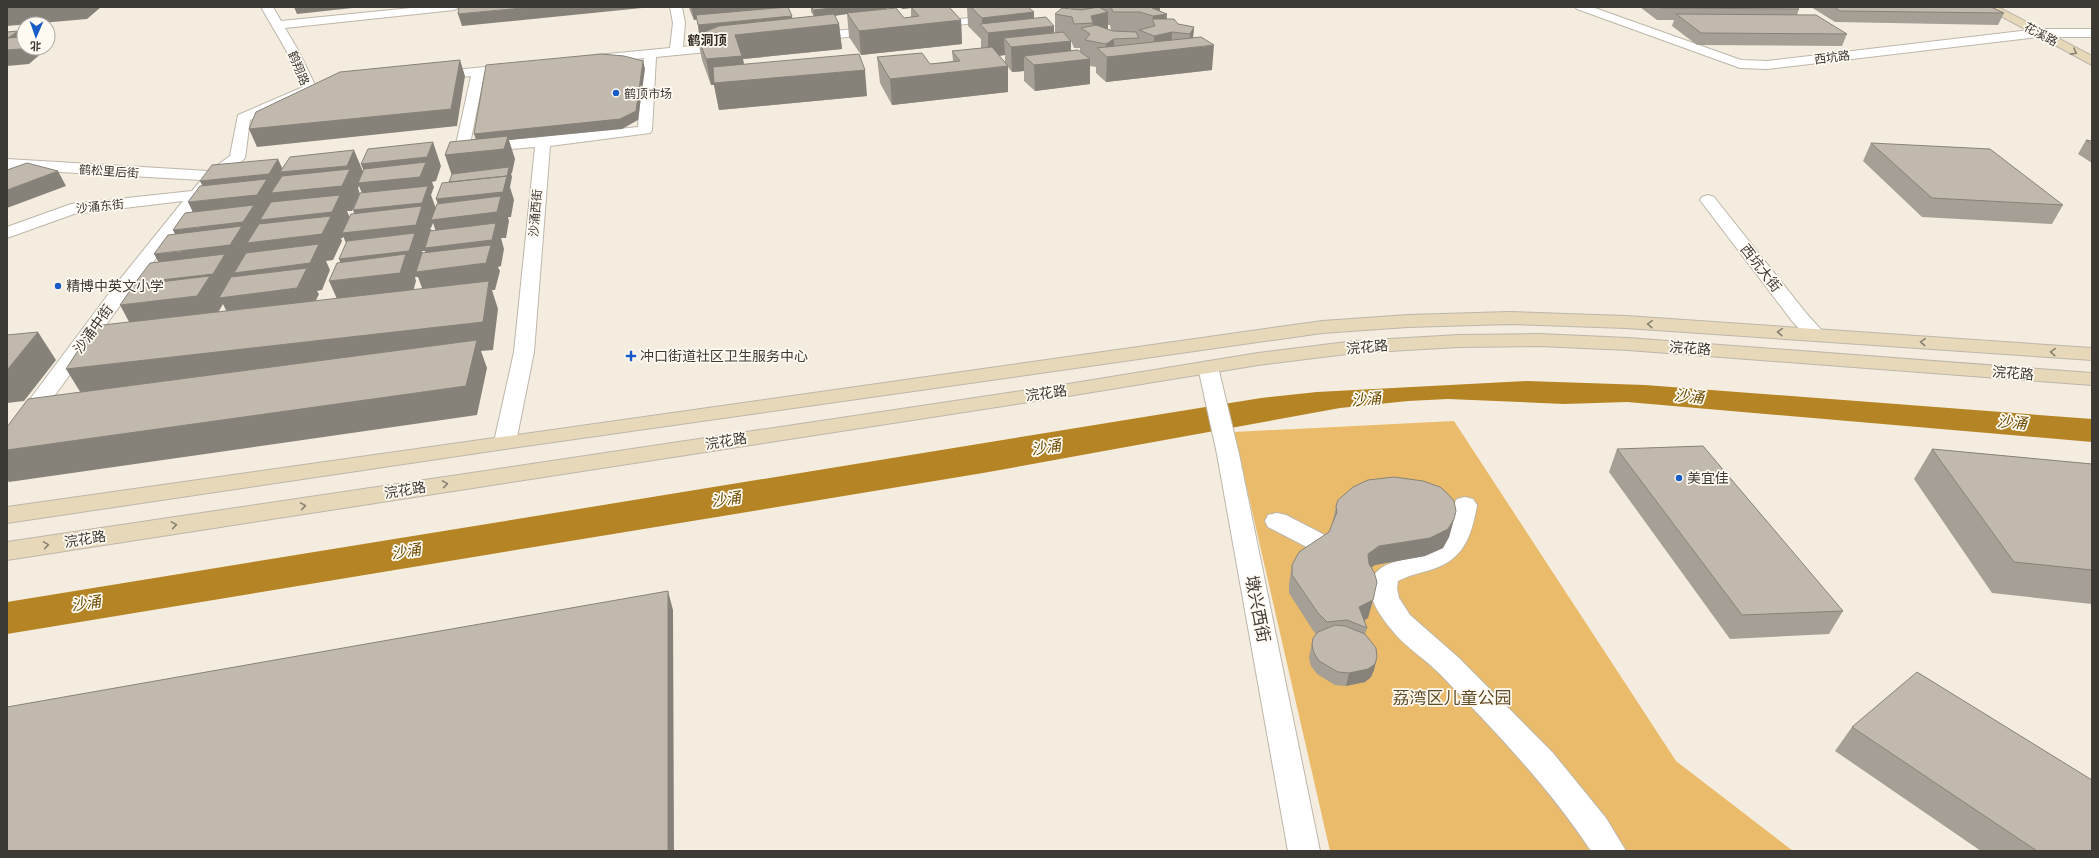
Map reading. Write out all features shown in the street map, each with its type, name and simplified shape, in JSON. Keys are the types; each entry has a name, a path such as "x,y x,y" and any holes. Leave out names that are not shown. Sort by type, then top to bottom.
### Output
{"main road":[{"name":"花溪路","path":"1990,7 2092,61"},
{"name":"花溪路","path":"2007,7 2092,51"},
{"name":"浣花路","path":"7,515 505,442 1322,327 1408,321 1508,318 1626,322 2092,354"},
{"name":"浣花路","path":"7,551 1208,367 1355,347 1459,341 1539,340 1628,344 2092,379"}],"street":[{"name":"鹤翔路","path":"212,176 237,158 243,118 310,89 292,50 267,7"},
{"path":"278,25 454,7"},
{"path":"676,7 679,23 676,51"},
{"name":"西坑路","path":"1581,7 1740,64 1767,65 2039,33 2092,34"},
{"path":"919,26 1005,18"},
{"path":"801,38 888,30"},
{"path":"587,60 739,45"},
{"path":"478,72 462,149 543,142 645,130 650,54"},
{"path":"425,77 525,67"},
{"path":"310,89 325,87"},
{"name":"沙涌西街","path":"505,442 524,352 537,194 543,142"},
{"name":"鹤松里后街","path":"7,164 212,176"},
{"name":"沙涌中街","path":"7,445 120,292 212,176"},
{"name":"沙涌东街","path":"7,233 71,209 197,195"},
{"name":"西坑大街","path":"1708,200 1799,317 1816,335"},
{"name":"墩兴西街","path":"1208,367 1228,454 1304,851"},
{"path":"1465,505 1465,521 1456,542 1446,553 1425,564 1404,567 1390,574 1384,581 1384,592 1388,604 1402,624 1437,654 1508,724 1571,796 1590,820 1610,851"},
{"path":"1277,521 1387,578"}],"green space":[{"name":"荔湾区儿童公园","path":"1454,421 1676,761 1793,851 1330,851 1234,432"}],"water":[{"name":"沙涌","path":"1527,381 1645,385 2092,419 2092,442 1627,402 1564,404 1448,399 1408,401 1340,408 983,473 7,634 7,602 1261,398 1317,392"}],"building":[{"path":"459,7 533,7 458,14"},
{"path":"788,7 792,16 698,25 696,15"},
{"path":"812,7 842,7 813,10"},
{"path":"911,7 949,7 961,20 859,31 847,13 896,8 904,18 919,16"},
{"path":"971,7 1028,7 1034,12 982,18"},
{"path":"1099,7 1108,12 1091,16 1093,23 1074,24 1072,17 1055,14 1062,8 1081,10"},
{"path":"1111,7 1153,7 1152,8 1167,14 1153,16 1140,12 1113,12"},
{"path":"1659,7 1796,7 1799,9 1660,8"},
{"path":"1834,7 1991,7 2004,13 1840,11"},
{"path":"834,14 839,24 735,35 742,56 706,59 697,35 719,26"},
{"path":"1676,14 1816,15 1847,34 1701,33"},
{"path":"1046,17 1054,26 988,33 980,24"},
{"path":"1152,19 1174,19 1178,24 1194,27 1190,34 1172,32 1154,36 1139,30 1155,26"},
{"path":"1096,25 1113,31 1136,32 1139,38 1114,39 1106,44 1085,40 1090,34 1081,28"},
{"path":"16,31 8,38 16,38 16,49 7,50 7,32"},
{"path":"1063,32 1071,41 1011,47 1004,38"},
{"path":"1201,37 1214,45 1107,57 1097,48"},
{"path":"992,47 1008,66 890,79 877,57 922,53 930,64 960,61 952,51"},
{"path":"1078,50 1090,59 1034,65 1024,56"},
{"path":"601,54 624,56 643,61 636,111 620,119 474,134 486,65"},
{"path":"859,54 865,70 714,83 713,67"},
{"path":"460,60 451,109 249,129 256,112 340,72"},
{"path":"508,136 504,149 445,155 450,142"},
{"path":"433,142 427,157 361,164 368,149"},
{"path":"1871,143 1990,149 2063,205 1932,198"},
{"path":"354,150 347,166 280,172 290,157"},
{"path":"278,159 269,174 200,181 212,165"},
{"path":"426,162 420,177 358,183 364,169"},
{"path":"27,163 58,171 7,190 7,170"},
{"path":"509,167 507,177 449,182 452,174"},
{"path":"350,169 342,186 271,193 282,176"},
{"path":"507,176 503,192 436,199 442,183"},
{"path":"267,179 257,195 188,202 200,186"},
{"path":"428,186 422,203 353,210 360,193"},
{"path":"340,195 332,212 260,220 271,202"},
{"path":"501,196 497,212 431,220 437,204"},
{"path":"254,205 243,222 173,230 185,213"},
{"path":"422,206 416,225 342,233 351,214"},
{"path":"331,216 322,234 247,243 259,224"},
{"path":"496,223 492,240 425,248 430,231"},
{"path":"242,226 230,245 154,254 168,235"},
{"path":"415,233 409,251 339,259 347,241"},
{"path":"319,244 310,263 234,273 246,253"},
{"path":"491,245 486,263 416,272 422,253"},
{"path":"225,254 213,274 135,283 150,263"},
{"path":"406,254 400,273 329,281 337,263"},
{"path":"307,268 297,288 219,298 231,277"},
{"path":"210,276 197,296 120,305 134,285"},
{"path":"489,281 483,322 66,369 94,326"},
{"path":"38,332 7,370 7,335"},
{"path":"477,340 466,386 7,450 7,427 28,399"},
{"path":"1703,446 1843,611 1742,615 1617,449"},
{"path":"1932,449 2092,464 2092,570 2014,562"},
{"path":"1394,477 1423,481 1440,487 1454,501 1456,511 1454,519 1448,529 1430,538 1379,546 1368,554 1369,564 1374,572 1377,582 1373,600 1359,607 1367,628 1347,620 1327,622 1318,613 1292,575 1292,565 1299,552 1329,532 1337,512 1336,506 1338,500 1353,487 1368,480"},
{"path":"668,591 668,851 7,851 7,707"},
{"path":"1335,625 1345,626 1365,634 1376,648 1377,657 1375,664 1368,669 1349,673 1338,672 1319,661 1314,653 1312,645 1313,638 1318,632"},
{"path":"1917,672 2092,780 2092,851 2037,851 1852,727"}],"place":[{"name":"鹤顶市场","path":"616,93"},
{"name":"精博中英文小学","path":"58,286"},
{"name":"冲口街道社区卫生服务中心","path":"631,356"},
{"name":"美宜佳","path":"1679,478"}],"district":[{"name":"鹤洞顶","path":"707,40"}]}
